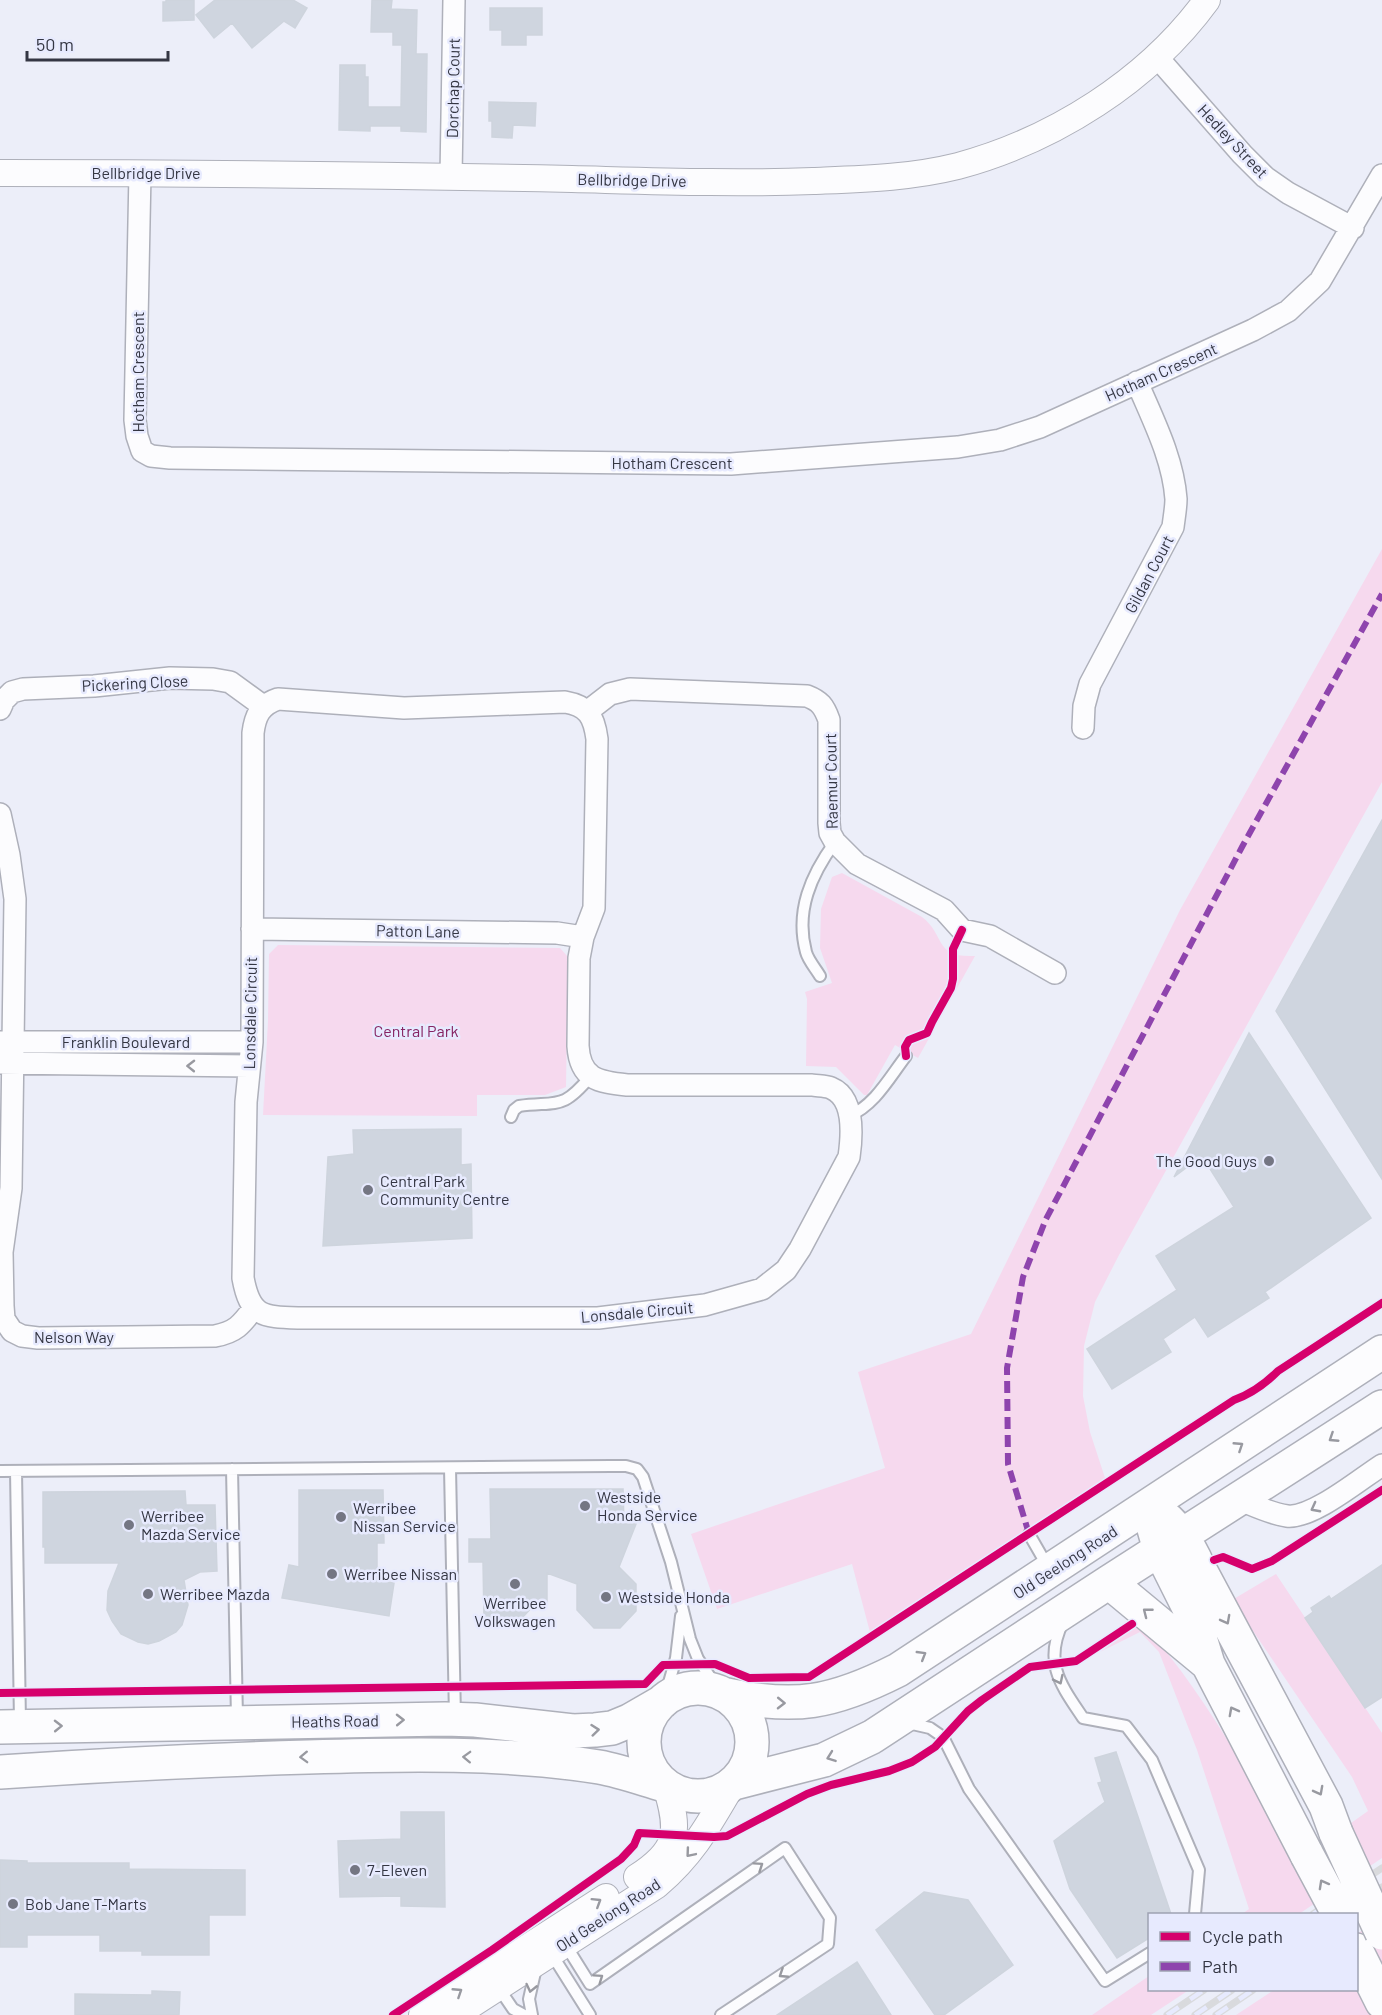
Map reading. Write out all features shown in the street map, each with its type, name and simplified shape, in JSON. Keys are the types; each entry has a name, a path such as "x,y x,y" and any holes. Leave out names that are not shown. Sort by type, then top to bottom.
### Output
{"main road":[{"name":"Old Geelong Road","path":"722,1693 769,1702 797,1703 841,1695 871,1684 928,1652 1382,1352"},
{"path":"0,1772 175,1760 363,1755 449,1756 579,1764 621,1772 665,1786 676,1792 699,1797 710,1795 733,1784 824,1760 857,1746 883,1731 1109,1582 1382,1407"},
{"path":"1149,1507 1326,1806 1368,1916"},
{"path":"1171,1543 1208,1664 1307,1855 1368,1916"},
{"path":"1109,1582 1208,1664"},
{"path":"665,1786 652,1771 645,1754 646,1726 655,1709 663,1701 685,1689 697,1688 722,1693 734,1701 743,1711 749,1723 753,1749 743,1774 733,1784"},
{"name":"Heaths Road","path":"10,1727 455,1719 573,1731 612,1728 663,1701"},
{"path":"1358,1954 1382,2002"}],"street":[{"name":"Dorchap Court","path":"451,176 454,0"},
{"name":"Bellbridge Drive","path":"0,173 451,176 766,183 886,179 957,166 1010,148 1064,123 1110,94 1157,57 1207,0"},
{"name":"Hedley Street","path":"1157,57 1265,177 1288,193 1353,228"},
{"name":"Hotham Crescent","path":"140,173 135,420 142,451 158,457 731,464 958,447 1000,440 1040,426 1253,330 1288,311 1320,281 1382,175"},
{"name":"Gildan Court","path":"1083,728 1084,706 1090,684 1173,527 1176,502 1173,477 1166,452 1137,382"},
{"name":"Pickering Close","path":"1,703 12,692 23,689 94,686 170,678 213,679 230,682 263,706"},
{"name":"Raemur Court","path":"588,711 610,694 630,689 807,696 818,700 825,707 829,720 830,833 835,842 857,864 944,910 962,930 990,936 1055,973"},
{"path":"263,706 278,699 404,708 565,702 578,704 588,711 596,725 597,750 594,908 583,937 579,958 578,1046 583,1069 591,1077"},
{"name":"Lonsdale Circuit","path":"263,706 255,718 253,733 252,1042 246,1102 243,1278 246,1296 254,1308 273,1317 298,1318 598,1318 705,1305 762,1288 786,1270 800,1250 849,1157 851,1143 849,1116 842,1096 831,1088 812,1085 627,1085 608,1083 591,1077"},
{"path":"0,814 15,899 7,1042"},
{"name":"Patton Lane","path":"252,929 556,933 583,937"},
{"path":"98,1041 98,1064"},
{"name":"Franklin Boulevard","path":"7,1042 252,1042"},
{"name":"Nelson Way","path":"7,1042 11,1188 2,1252 4,1319 12,1331 22,1336 38,1338 215,1336 230,1333 241,1325 254,1308"},
{"name":"Franklin Boulevard","path":"7,1063 249,1066"},
{"path":"1238,1499 1284,1515 1299,1515 1315,1509 1382,1465"},
{"name":"Old Geelong Road","path":"422,2015 496,1978 657,1885 678,1867 702,1836 733,1784"},
{"name":"Old Geelong Road","path":"550,1948 664,1855 671,1844 675,1827 665,1786"},
{"name":"Old Geelong Road","path":"455,2015 496,1978"}],"lane":[{"path":"820,976 806,953 803,925 804,903 821,862 835,842"},
{"path":"849,1116 862,1110 872,1101 906,1056"},
{"path":"511,1117 519,1106 566,1101 591,1077"},
{"path":"0,1471 626,1466 637,1469 643,1477 658,1520 690,1640 698,1659 722,1693"},
{"path":"450,1468 455,1719"},
{"path":"232,1469 237,1723"},
{"path":"10,1727 16,1471"},
{"path":"1029,1534 1038,1553 1051,1571"},
{"path":"1073,1606 1058,1634 1053,1664 1061,1684 1083,1718 1126,1726 1152,1760 1199,1870 1195,1913"},
{"path":"663,1701 676,1658 682,1607"},
{"path":"883,1731 903,1723 912,1723 930,1728 943,1737 969,1789 1105,1981 1148,1954"},
{"path":"550,1948 590,1984 785,1848 830,1918 828,1944 721,2015"},
{"path":"532,2015 529,1999 550,1948"},
{"path":"550,1948 590,2015"},
{"path":"496,1978 509,2012 524,2015"}],"green space":[{"path":"1382,549 1382,782 1095,1302 1084,1346 1083,1396 1090,1432 1106,1481 871,1636 852,1564 717,1609 691,1534 885,1468 858,1372 971,1334 1180,910"},
{"path":"842,873 922,917 946,949 952,953 975,956 918,1058 895,1045 867,1095 864,1095 836,1067 806,1066 807,999 805,992 832,983 820,948 821,909 832,877"},
{"name":"Central Park","path":"278,945 560,948 568,957 566,1087 545,1095 477,1095 477,1116 263,1115 269,954"},
{"path":"1276,1574 1382,1733 1382,1858 1300,1913 1243,1913 1249,1909 1197,1750 1159,1652 1140,1632 1100,1652 1141,1623 1155,1638 1193,1687 1245,1769 1296,1857 1292,1865 1368,1811 1352,1777 1232,1600"},
{"path":"1382,1916 1382,2015 1236,2015 1272,1991 1358,1991 1358,1933"},
{"path":"1148,1977 1148,1991 1187,1991 1151,2015 1092,2015"}],"building":[{"path":"166,0 194,0 194,20 163,21 163,2"},
{"path":"215,0 293,0 307,8 295,28 284,21 252,48 232,23 214,38 196,15"},
{"path":"372,0 392,0 391,9 417,10 416,54 427,54 426,132 401,131 401,126 370,126 370,131 339,130 340,65 365,65 365,77 368,77 368,107 401,107 402,45 393,45 393,32 371,32"},
{"path":"490,8 542,8 542,35 526,35 526,45 502,45 502,30 490,30"},
{"path":"489,102 536,103 535,126 513,125 512,138 492,137"},
{"path":"1382,820 1382,1179 1276,1011"},
{"name":"The Good Guys","path":"1249,1033 1371,1218 1265,1292 1269,1298 1208,1337 1195,1317 1163,1339 1171,1352 1112,1389 1087,1349 1177,1290 1156,1256 1234,1207 1202,1156 1174,1177"},
{"path":"461,1129 461,1165 471,1164 472,1238 323,1246 328,1157 354,1154 353,1130"},
{"path":"490,1489 623,1489 624,1524 636,1524 619,1567 636,1584 636,1611 620,1628 594,1628 577,1610 577,1584 547,1573 547,1604 535,1604 521,1619 484,1619 483,1562 469,1562 469,1539 491,1539"},
{"path":"299,1490 383,1490 384,1543 377,1543 377,1580 394,1583 389,1616 282,1598 289,1565 299,1567"},
{"path":"185,1491 186,1505 215,1505 217,1571 200,1572 184,1580 188,1605 182,1625 176,1632 148,1644 138,1642 121,1634 107,1610 108,1591 119,1563 45,1563 43,1492"},
{"path":"1382,1565 1382,1697 1365,1708 1305,1618 1313,1612 1311,1608 1329,1596 1331,1599"},
{"path":"1116,1752 1171,1913 1148,1913 1148,1939 1117,1958 1070,1889 1054,1841 1105,1802 1098,1783 1102,1782 1095,1758"},
{"path":"401,1812 444,1812 445,1907 401,1906 401,1896 340,1897 338,1841 401,1839"},
{"path":"0,1860 27,1861 27,1863 129,1863 129,1869 245,1870 245,1915 209,1915 209,1955 142,1955 142,1951 100,1951 100,1935 27,1935 27,1947 0,1947"},
{"path":"924,1892 968,1900 1013,1965 944,2015 935,2015 876,1930"},
{"path":"857,1962 891,2015 777,2015"},
{"path":"152,1991 180,1992 179,2015 75,2015 75,1994 152,1995"}],"railway":[{"path":"1314,1913 1382,1868"},
{"path":"1343,1913 1382,1887"},
{"path":"1358,1918 1382,1902"},
{"path":"1167,2015 1203,1991"},
{"path":"1195,2015 1231,1991"},
{"path":"1216,2015 1252,1991"}],"marked path":[{"path":"1029,1534 1008,1464 1007,1368 1023,1277 1046,1219 1242,847 1382,594"}],"cycle path":[{"path":"906,1056 905,1047 909,1040 927,1033 951,988 953,949 962,930"},
{"path":"0,1693 645,1684 663,1665 715,1664 749,1678 809,1677 1234,1400 1258,1388 1278,1371 1382,1303"},
{"path":"1214,1560 1223,1557 1252,1569 1272,1561 1382,1490"},
{"path":"393,2015 492,1950 621,1859 634,1845 639,1833 727,1836 807,1794 831,1785 889,1771 912,1762 935,1747 968,1711 1030,1667 1076,1661 1132,1624"}],"place":[{"name":"The Good Guys","path":"1269,1161"},
{"name":"Central Park Community Centre","path":"368,1190"},
{"name":"Westside Honda Service","path":"585,1506"},
{"name":"Werribee Nissan Service","path":"341,1517"},
{"name":"Werribee Mazda Service","path":"129,1525"},
{"name":"Werribee Nissan","path":"332,1574"},
{"name":"Werribee Volkswagen","path":"515,1584"},
{"name":"Werribee Mazda","path":"148,1594"},
{"name":"Westside Honda","path":"606,1597"},
{"name":"7-Eleven","path":"355,1870"},
{"name":"Bob Jane T-Marts","path":"13,1904"}]}
